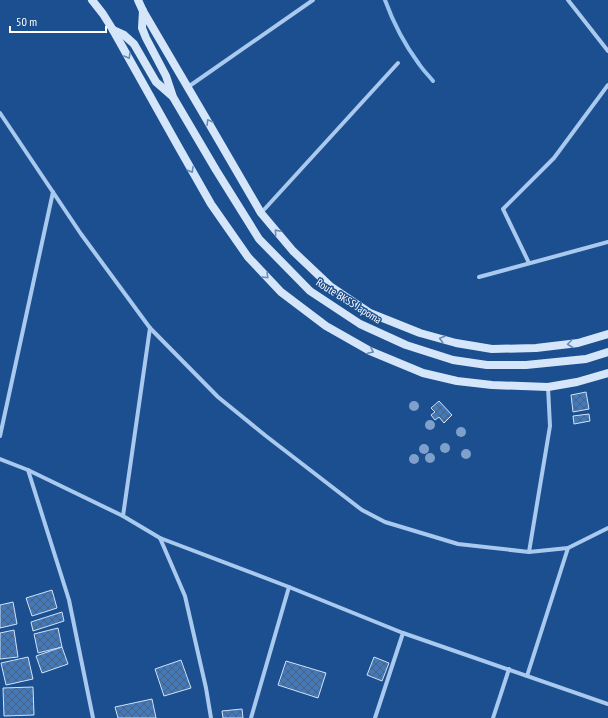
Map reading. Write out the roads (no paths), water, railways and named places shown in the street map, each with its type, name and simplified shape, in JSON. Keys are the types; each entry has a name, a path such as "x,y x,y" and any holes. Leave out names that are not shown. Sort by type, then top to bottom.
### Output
{"main road":[{"path":"92,0 113,30 211,204 248,257 281,292 326,326 370,351 423,373 457,381 492,385 548,387 578,382 608,373"},
{"path":"138,0 261,213 293,251 330,286 370,313 420,333 456,343 492,349 536,348 578,343 608,334"},
{"path":"143,11 142,28 166,76 173,97"},
{"path":"113,30 124,35 134,44 156,82 173,97"},
{"name":"Route BKSS Japoma","path":"173,97 259,239 310,291 360,324 406,346 453,360 487,365 526,365 586,359 608,352"}],"street":[{"path":"188,87 313,0"},
{"path":"568,0 608,51"},
{"path":"261,213 398,63"},
{"path":"529,263 504,209 554,158 608,85"},
{"path":"0,113 81,234 150,328 218,397 272,441 362,510 385,522 458,544 529,552 568,548 608,528"},
{"path":"0,436 53,192"},
{"path":"479,277 608,242"},
{"path":"123,516 150,328"},
{"path":"529,552 550,426 548,387"},
{"path":"0,458 123,516 160,538 403,633 608,704"},
{"path":"28,470 70,600 93,718"},
{"path":"160,538 185,596 206,688 211,718"},
{"path":"527,676 568,548"},
{"path":"251,718 288,587"},
{"path":"375,718 403,633"},
{"path":"493,718 509,669"}],"waterway":[{"path":"385,0 404,41 414,57 433,81"}]}
